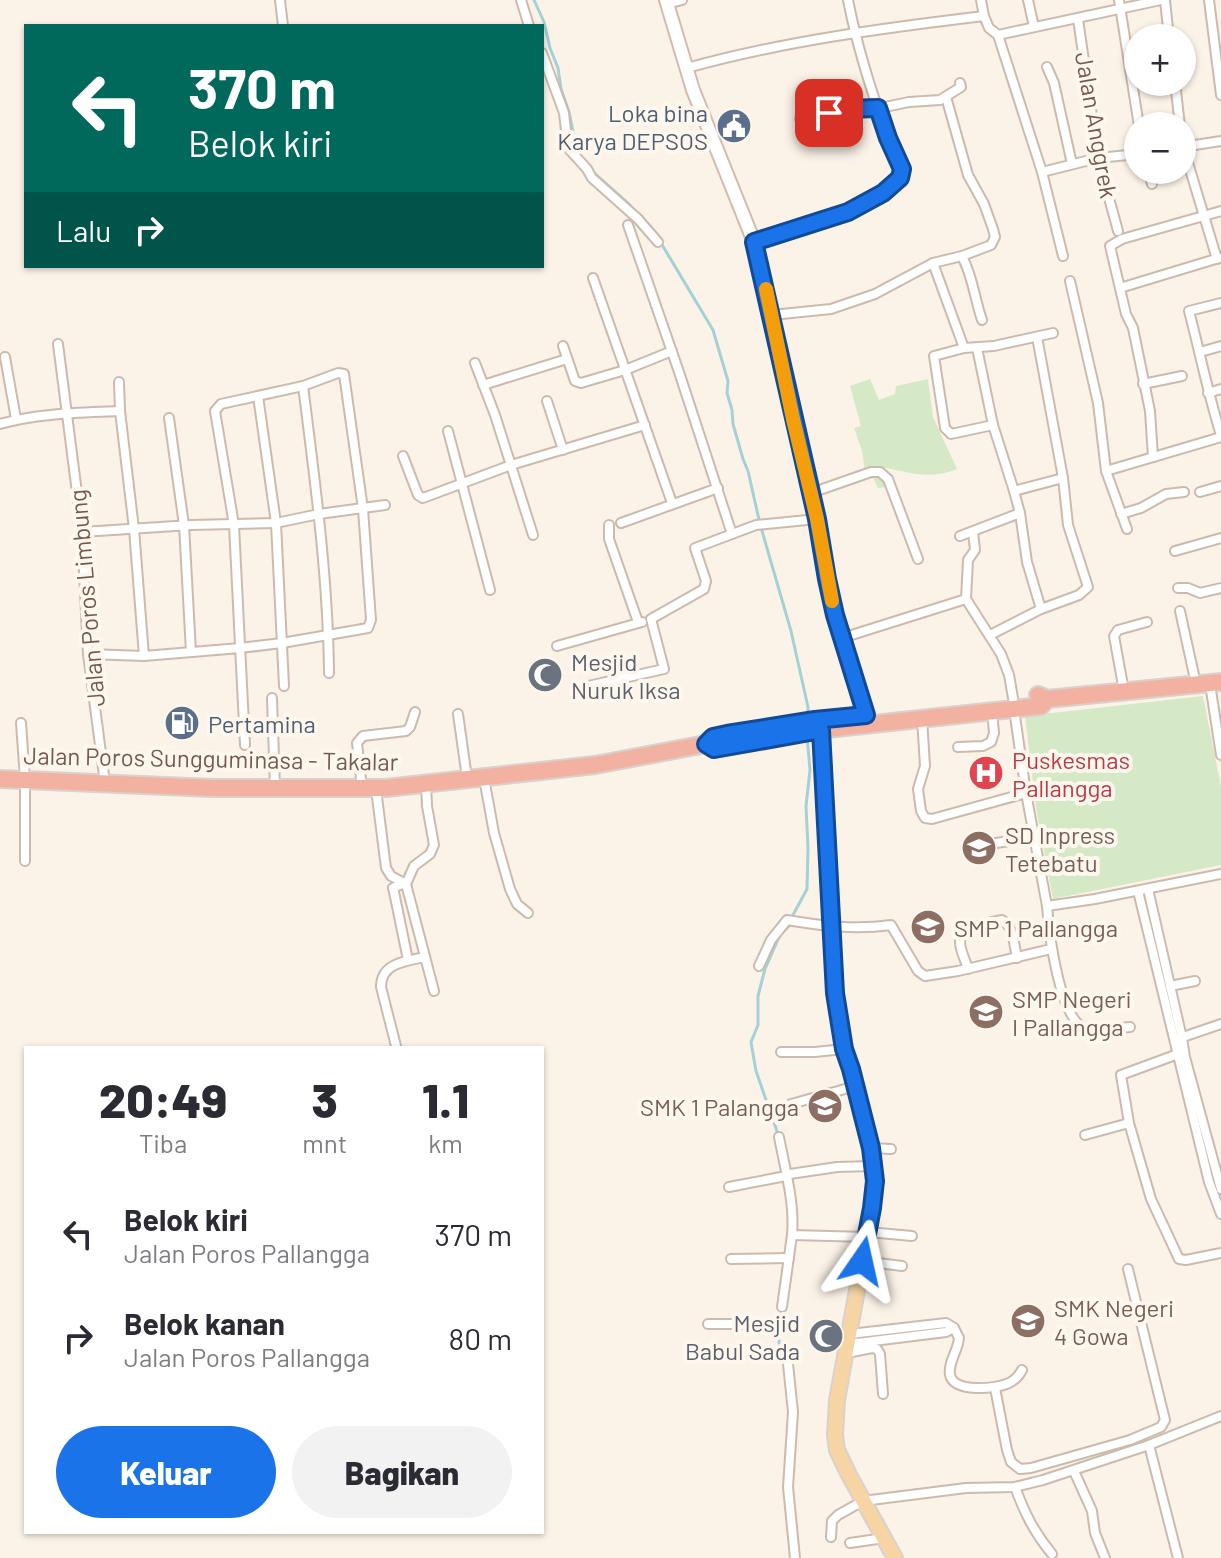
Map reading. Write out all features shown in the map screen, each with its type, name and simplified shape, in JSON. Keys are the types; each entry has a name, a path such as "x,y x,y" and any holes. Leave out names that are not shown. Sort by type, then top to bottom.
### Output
{"highway":[{"path":"810,727 935,705 1014,703 1041,706 1047,699 1209,684"},
{"path":"810,727 992,710 1014,703"},
{"name":"Jalan Poros Sungguminasa - Takalar","path":"0,779 213,788 369,788 595,765 706,744 714,749 810,727"}],"main road":[{"path":"810,727 832,926 833,980 844,1049 871,1148 875,1181 853,1341 837,1400 835,1435 837,1450 895,1558"}],"street":[{"path":"280,0 283,24"},
{"path":"521,0 528,24"},
{"path":"682,0 667,2 698,104 754,242 817,519 827,579 866,715"},
{"path":"754,242 848,212 883,193 900,178 902,169 888,138 854,33 848,0"},
{"path":"981,0 989,28 998,35 1042,172 1063,256"},
{"path":"1028,0 1034,27"},
{"path":"998,35 1078,19 1120,4 1163,0 1167,24"},
{"path":"1209,0 1221,95"},
{"path":"1120,4 1137,112"},
{"path":"687,68 745,52 854,33 984,16"},
{"name":"Jalan Anggrek","path":"1078,19 1098,158 1118,231"},
{"path":"544,58 564,113 568,148 592,178 638,219 658,242"},
{"path":"1047,67 1054,83 1072,164"},
{"path":"800,119 839,110 931,101 946,97 961,87 960,83"},
{"path":"772,315 831,309 875,294 933,263 991,245 995,237 984,204 968,175 946,97"},
{"path":"1196,144 1221,141"},
{"path":"1042,172 1098,158 1124,155"},
{"path":"1120,288 1219,258 1193,184"},
{"path":"1153,457 1150,411 1133,328 1126,314 1110,246 1221,211"},
{"path":"628,225 732,534"},
{"path":"962,256 974,283 982,320"},
{"path":"933,263 964,348"},
{"path":"593,278 672,503"},
{"path":"1070,281 1098,403 1106,471 1127,529"},
{"path":"1106,471 1221,436 1189,311 1221,303"},
{"path":"993,425 951,434 945,428 934,356 1053,333"},
{"path":"990,635 1041,609 1079,595 1088,587 1068,525 1063,478 1037,337"},
{"name":"Jalan Poros Limbung","path":"58,344 82,532 88,654 105,783"},
{"path":"563,346 577,382 625,370 672,351"},
{"path":"1200,352 1221,346"},
{"path":"977,348 993,425 1020,513 1027,562 1041,609"},
{"path":"5,357 16,419"},
{"path":"483,385 567,359"},
{"path":"475,363 533,535"},
{"path":"88,654 144,656 240,648 365,630 371,624 363,509 344,374 221,404 215,411 234,525 240,648 245,745"},
{"path":"1143,384 1182,376"},
{"path":"119,382 144,656"},
{"path":"303,386 319,514 329,673"},
{"path":"1208,393 1221,389"},
{"path":"258,396 276,523 284,686"},
{"path":"547,401 563,450"},
{"path":"0,424 16,419 120,411"},
{"path":"169,418 184,525 191,652"},
{"path":"403,456 418,495 423,498 511,465 645,425"},
{"path":"448,431 490,590"},
{"path":"811,493 871,472 880,472 888,479 918,559"},
{"path":"1014,491 1063,478"},
{"path":"1200,492 1221,486"},
{"path":"621,523 718,488"},
{"path":"1121,514 1141,508 1166,494 1184,492"},
{"path":"82,532 276,523 385,505"},
{"path":"960,536 1020,513"},
{"path":"557,646 651,619 703,591 706,581 695,548 759,525 817,519"},
{"path":"609,525 609,539 638,622"},
{"path":"973,532 975,550 968,560 966,599 990,635 1009,675 1047,906 1051,949 1061,988 1070,1010 1082,1027 1094,1031 1130,1027"},
{"path":"1175,551 1221,538"},
{"path":"1178,588 1200,593 1221,588"},
{"path":"842,638 966,599"},
{"path":"1180,611 1209,684 1221,755"},
{"path":"588,686 664,669 651,619"},
{"path":"1124,691 1115,633 1147,622"},
{"path":"272,698 275,788"},
{"path":"958,747 986,746 991,742 994,733 992,710"},
{"path":"405,884 391,876 386,868 357,743 363,736 406,731 415,712"},
{"path":"458,714 510,889 517,904 528,913"},
{"path":"922,717 925,766 918,789 925,818 932,819 1026,793"},
{"path":"21,723 25,861"},
{"path":"426,784 434,845 430,854 414,866 405,884 434,991"},
{"path":"990,844 1035,837"},
{"path":"1047,906 1221,874"},
{"path":"405,884 393,888 408,960"},
{"path":"1143,890 1179,1038"},
{"path":"759,966 776,931 787,920 832,926 892,926 918,971 925,976 1051,949"},
{"path":"968,969 960,938 969,930 1002,920 1010,926 1017,958"},
{"path":"1154,933 1170,986 1181,1056 1217,1183 1221,1214"},
{"path":"396,1046 380,984 393,965 425,957"},
{"path":"1170,986 1195,981"},
{"path":"1179,1038 1221,1026"},
{"path":"781,1052 844,1049"},
{"path":"1181,1056 1121,1075 1129,1123 1151,1199 1179,1259 1221,1253"},
{"path":"791,1104 856,1086"},
{"path":"1085,1135 1129,1123"},
{"path":"779,1137 788,1175 793,1223 782,1307"},
{"path":"871,1148 891,1149"},
{"path":"729,1187 837,1167 873,1166"},
{"path":"793,1235 912,1236"},
{"path":"731,1259 789,1258"},
{"path":"862,1261 902,1266"},
{"path":"995,1388 1007,1450 1011,1462 1020,1469 1130,1440 1161,1427 1165,1420 1128,1269"},
{"path":"708,1324 775,1324"},
{"path":"853,1341 949,1328 959,1338 951,1362 952,1380 961,1386 995,1388 1013,1380 1022,1370"},
{"path":"853,1341 877,1349 880,1354 883,1394"},
{"path":"787,1354 793,1412 788,1487 795,1558"},
{"path":"831,1537 832,1521 863,1501 966,1488 1015,1487 1074,1471 1221,1416"},
{"path":"1149,1445 1178,1558"},
{"path":"1074,1471 1092,1511 1095,1533 1105,1558"},
{"path":"1015,1487 1027,1519 1052,1554"},
{"path":"850,1543 884,1538"}],"green space":[{"path":"870,379 879,400 895,394 896,386 928,379 933,417 957,469 928,475 882,467 888,487 878,488 871,473 865,471 854,428 861,426 850,386"},
{"path":"1203,696 1221,787 1221,865 1053,899 1036,808 1025,716"}],"waterway":[{"path":"534,0 558,68 580,157"},
{"path":"592,171 636,213"},
{"path":"661,243 713,330 728,381 733,424 791,631 808,716"},
{"path":"778,1134 756,1071 751,1042 758,1025 758,996 765,969 780,935 791,924 807,889 806,806 810,770 807,736"},
{"path":"782,1310 779,1338 785,1365"}],"slow traffic":[{"path":"766,289 832,601"}],"place":[{"name":"Loka bina Karya DEPSOS","path":"734,126"},
{"name":"Mesjid Nuruk Iksa","path":"545,675"},
{"name":"Pertamina","path":"182,723"},
{"name":"Puskesmas Pallangga","path":"986,773"},
{"name":"SD Inpress Tetebatu","path":"979,848"},
{"name":"SMP 1 Pallangga","path":"928,927"},
{"name":"SMP Negeri I Pallangga","path":"986,1012"},
{"name":"SMK 1 Palangga","path":"825,1106"},
{"name":"SMK Negeri 4 Gowa","path":"1028,1321"},
{"name":"Mesjid Babul Sada","path":"826,1336"}],"route":[{"path":"829,113 844,109 878,108 902,169 900,178 883,193 848,212 754,242 817,519 835,615 866,715 727,734 713,737 706,744 714,749 821,730 832,968 844,1049 871,1148 875,1181 862,1261"}]}
